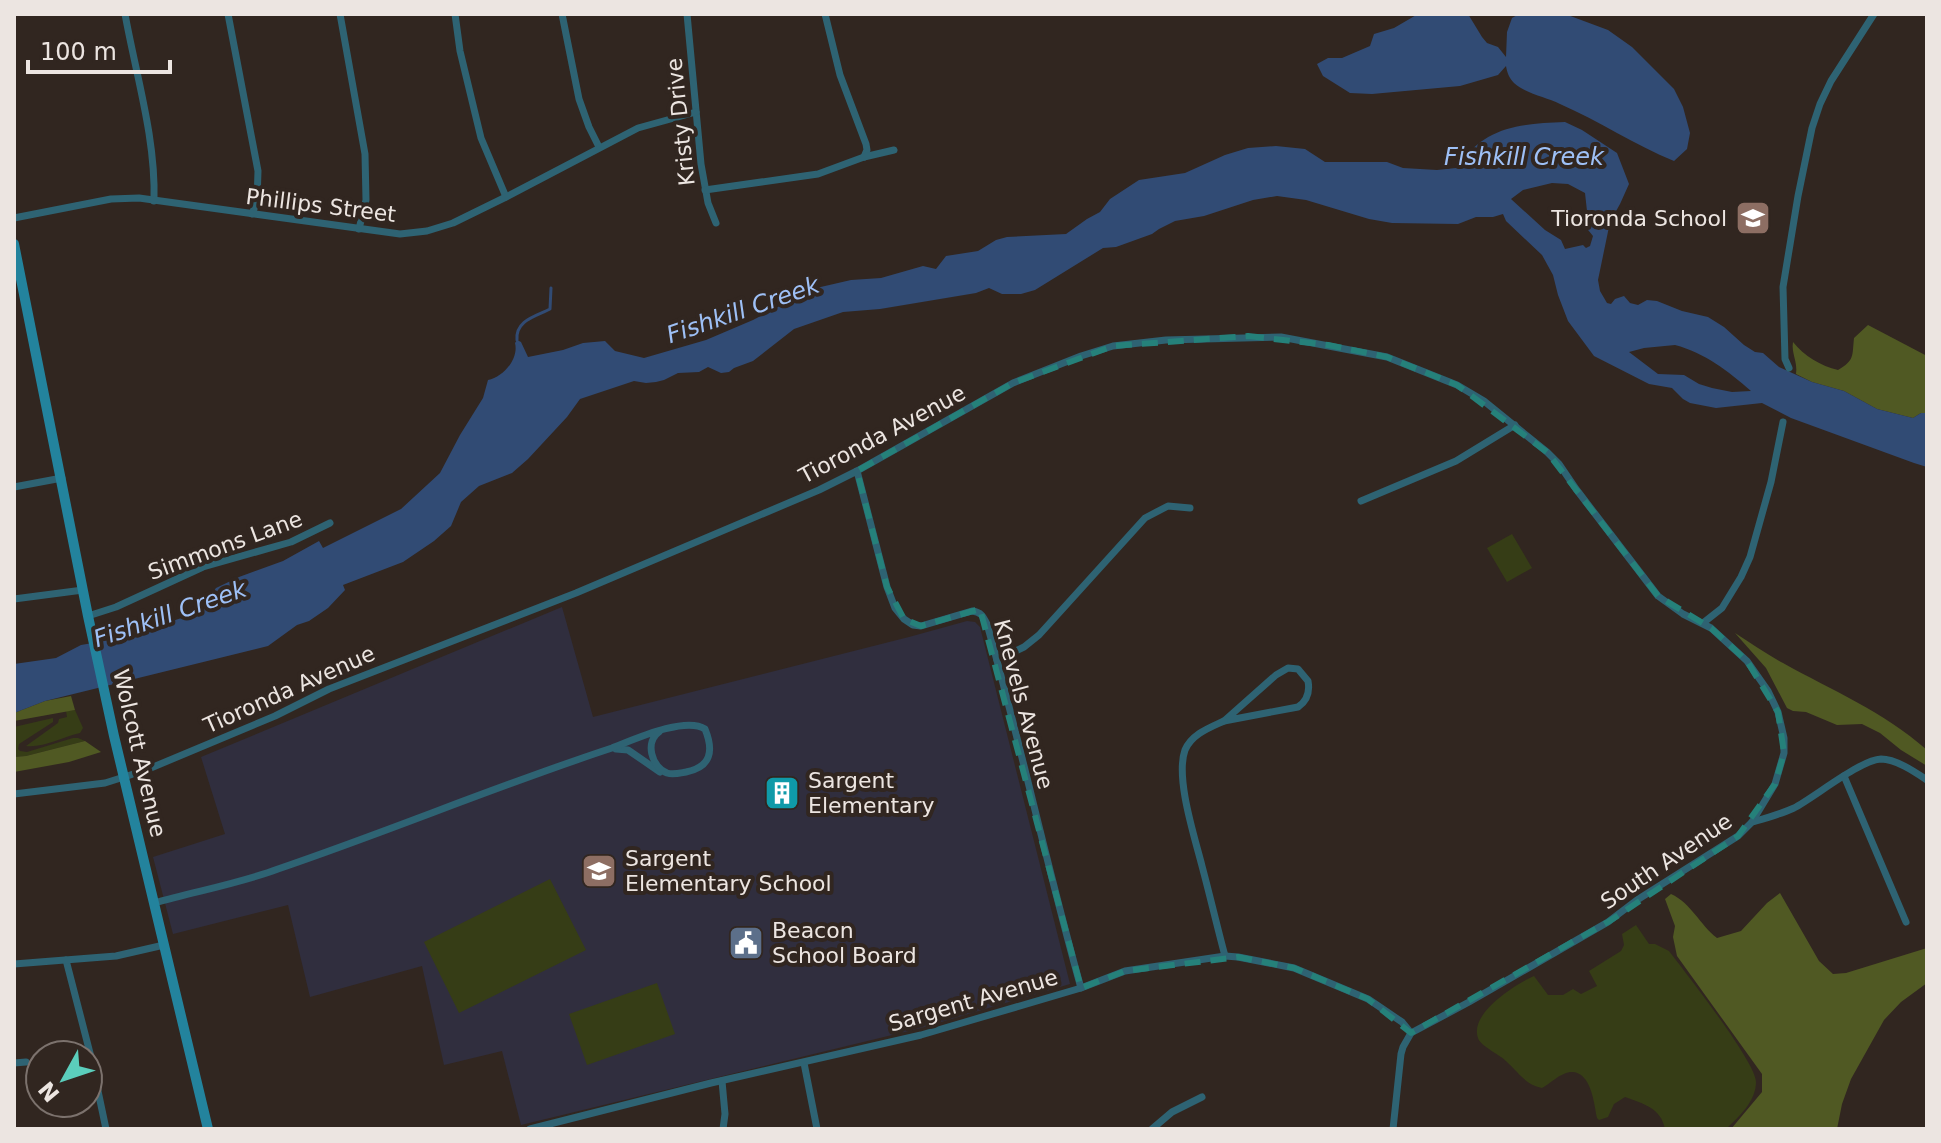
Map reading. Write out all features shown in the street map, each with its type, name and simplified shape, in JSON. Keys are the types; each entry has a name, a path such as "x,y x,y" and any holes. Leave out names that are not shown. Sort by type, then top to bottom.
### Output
{"main road":[{"name":"Wolcott Avenue","path":"14,244 114,736 208,1129"}],"street":[{"path":"125,14 150,141 155,174 154,201"},
{"path":"228,14 258,171 257,201 252,214"},
{"path":"340,14 365,154 366,200 359,229"},
{"path":"455,14 460,51 478,125 506,197"},
{"path":"562,14 579,99 599,147"},
{"name":"Kristy Drive","path":"687,14 705,190 716,223"},
{"path":"825,14 840,75 866,144 864,157"},
{"path":"1789,368 1785,359 1783,287 1812,128 1831,81 1874,14"},
{"name":"Phillips Street","path":"14,218 111,199 139,198 400,234 427,231 453,223 638,128 696,112"},
{"path":"705,190 818,174 894,150"},
{"name":"Tioronda Avenue","path":"14,794 102,783 146,770 275,716 329,689 576,593 819,490 1013,383 1113,346 1166,340 1281,337 1387,357 1457,385 1515,425 1559,464 1658,596 1683,614 1703,623"},
{"path":"1703,623 1722,608 1750,557 1771,482 1783,422"},
{"path":"1361,501 1456,461 1515,425"},
{"name":"Knevels Avenue","path":"857,471 887,587 895,608 904,619 921,626 972,611 984,617 1010,706 1081,988"},
{"path":"14,487 62,478"},
{"path":"997,660 1024,647 1039,635 1145,518 1168,506 1190,508"},
{"name":"Simmons Lane","path":"89,619 203,567 291,542 330,523"},
{"path":"14,599 83,590"},
{"name":"South Avenue","path":"1411,1033 1608,922 1637,900 1728,843 1752,822 1775,784 1784,753 1778,712 1759,676 1747,661 1703,623"},
{"path":"1224,721 1298,707 1309,694 1308,681 1298,669 1288,668 1224,721 1194,737 1185,751 1184,789 1225,956"},
{"path":"154,903 278,869 610,748 659,732 699,725 705,729 710,754 703,766 675,774 657,771 628,750 610,748"},
{"path":"659,732 653,736 651,753 660,768 668,773"},
{"path":"1752,822 1794,808 1844,776 1880,759 1927,780"},
{"path":"1844,776 1906,922"},
{"path":"14,964 116,956 164,945"},
{"name":"Sargent Avenue","path":"530,1129 921,1035 1081,988 1125,971 1225,956 1294,968 1368,999 1402,1022 1411,1033"},
{"path":"66,960 106,1129"},
{"path":"1393,1129 1401,1054 1411,1033"},
{"path":"804,1063 817,1129"},
{"path":"722,1081 723,1129"},
{"path":"1152,1129 1172,1112 1202,1097"}],"highlighted area":[{"path":"1248,336 1328,345 1387,357 1457,385 1547,452 1658,596 1711,628 1747,661 1778,712 1784,753 1775,784 1738,836 1608,922 1411,1033 1368,999 1294,968 1238,957 1125,971 1081,988 980,609 921,626 904,619 887,587 857,471 1013,383 1113,346"}],"shaded area":[{"name":"Sargent Elementary School","path":"562,607 593,717 967,621 975,622 980,627 1070,984 921,1028 521,1125 502,1051 444,1065 422,966 310,997 288,905 173,934 153,857 225,834 201,757"}],"green space":[{"path":"1868,325 1927,356 1927,413 1913,418 1877,409 1844,391 1796,374 1793,342 1813,360 1838,370 1850,360 1854,338"},
{"path":"1512,534 1532,568 1507,582 1487,548"},
{"path":"1735,633 1777,660 1893,724 1927,750 1927,766 1862,724 1837,725 1787,708 1766,668"},
{"path":"71,696 75,710 14,721 14,713 45,701"},
{"path":"75,710 83,728 80,733 46,744 26,746 58,723 59,719 67,717 66,711"},
{"path":"53,718 53,722 19,744 18,749 27,752 73,738 85,741 14,757 14,727"},
{"path":"85,741 101,752 69,762 14,772 14,757"},
{"path":"550,879 586,950 459,1013 424,942"},
{"path":"1780,893 1819,961 1833,974 1846,973 1927,948 1927,983 1901,1002 1884,1020 1851,1079 1837,1129 1731,1129 1762,1092 1762,1074 1677,956 1673,937 1675,926 1665,899 1671,894 1678,898 1717,938 1741,931"},
{"path":"1636,925 1649,944 1669,951 1753,1071 1756,1082 1753,1096 1726,1129 1665,1129 1656,1111 1625,1097 1614,1104 1608,1117 1599,1120 1593,1096 1583,1076 1570,1072 1542,1088 1536,1086 1478,1038 1477,1028 1487,1010 1506,993 1534,976 1548,995 1563,995 1573,989 1581,994 1597,986 1589,971 1621,951 1624,945 1622,934"},
{"path":"657,983 675,1034 587,1065 569,1014"}],"water":[{"path":"1418,14 1468,14 1487,43 1498,47 1506,57 1507,32 1512,18 1519,14 1565,14 1608,30 1632,47 1674,89 1690,133 1687,149 1674,161 1660,155 1574,111 1524,90 1512,81 1506,66 1498,75 1460,86 1372,94 1350,93 1323,76 1317,64 1370,46 1374,34 1394,28"},
{"name":"Fishkill Creek","path":"1565,122 1617,153 1629,184 1610,222 1598,280 1607,303 1611,304 1624,296 1630,303 1638,305 1647,300 1657,301 1708,317 1779,367 1812,382 1844,391 1877,409 1913,418 1927,413 1927,467 1791,418 1762,403 1716,408 1690,403 1672,388 1649,384 1594,356 1568,321 1553,275 1542,255 1506,221 1503,214 1476,217 1458,224 1392,223 1306,200 1277,196 1175,221 1152,234 1116,247 1103,248 1035,290 1002,294 989,288 976,293 880,309 843,312 794,329 753,361 729,372 721,373 708,367 699,372 678,373 656,382 634,381 580,399 567,417 512,473 479,486 461,502 451,526 434,541 403,562 343,585 345,590 328,608 268,646 45,701 14,713 14,664 56,658 81,645 116,639 191,615 205,604 216,588 283,561 319,541 323,548 401,509 440,473 483,398 488,380 499,375 512,361 517,340 528,357 583,343 605,341 615,351 644,358 706,340 812,289 851,280 881,278 923,266 936,269 946,256 978,251 1007,237 1066,234 1100,212 1110,199 1139,180 1185,173 1248,148 1276,146 1305,149 1325,162 1387,162 1403,168 1437,170 1456,168 1479,143 1504,130","holes":["1552,183 1568,184 1585,193 1587,211 1584,225 1593,236 1590,246 1565,249 1561,240 1545,230 1511,199 1523,190","1675,345 1716,364 1751,391 1732,392 1699,384 1684,375 1658,374 1629,352"]}],"waterway":[{"path":"517,340 523,323 550,309 551,288"}],"place":[{"name":"Tioronda School","path":"1753,218"},
{"name":"Sargent Elementary","path":"782,793"},
{"name":"Sargent Elementary School","path":"599,871"},
{"name":"Beacon School Board","path":"746,943"}]}
